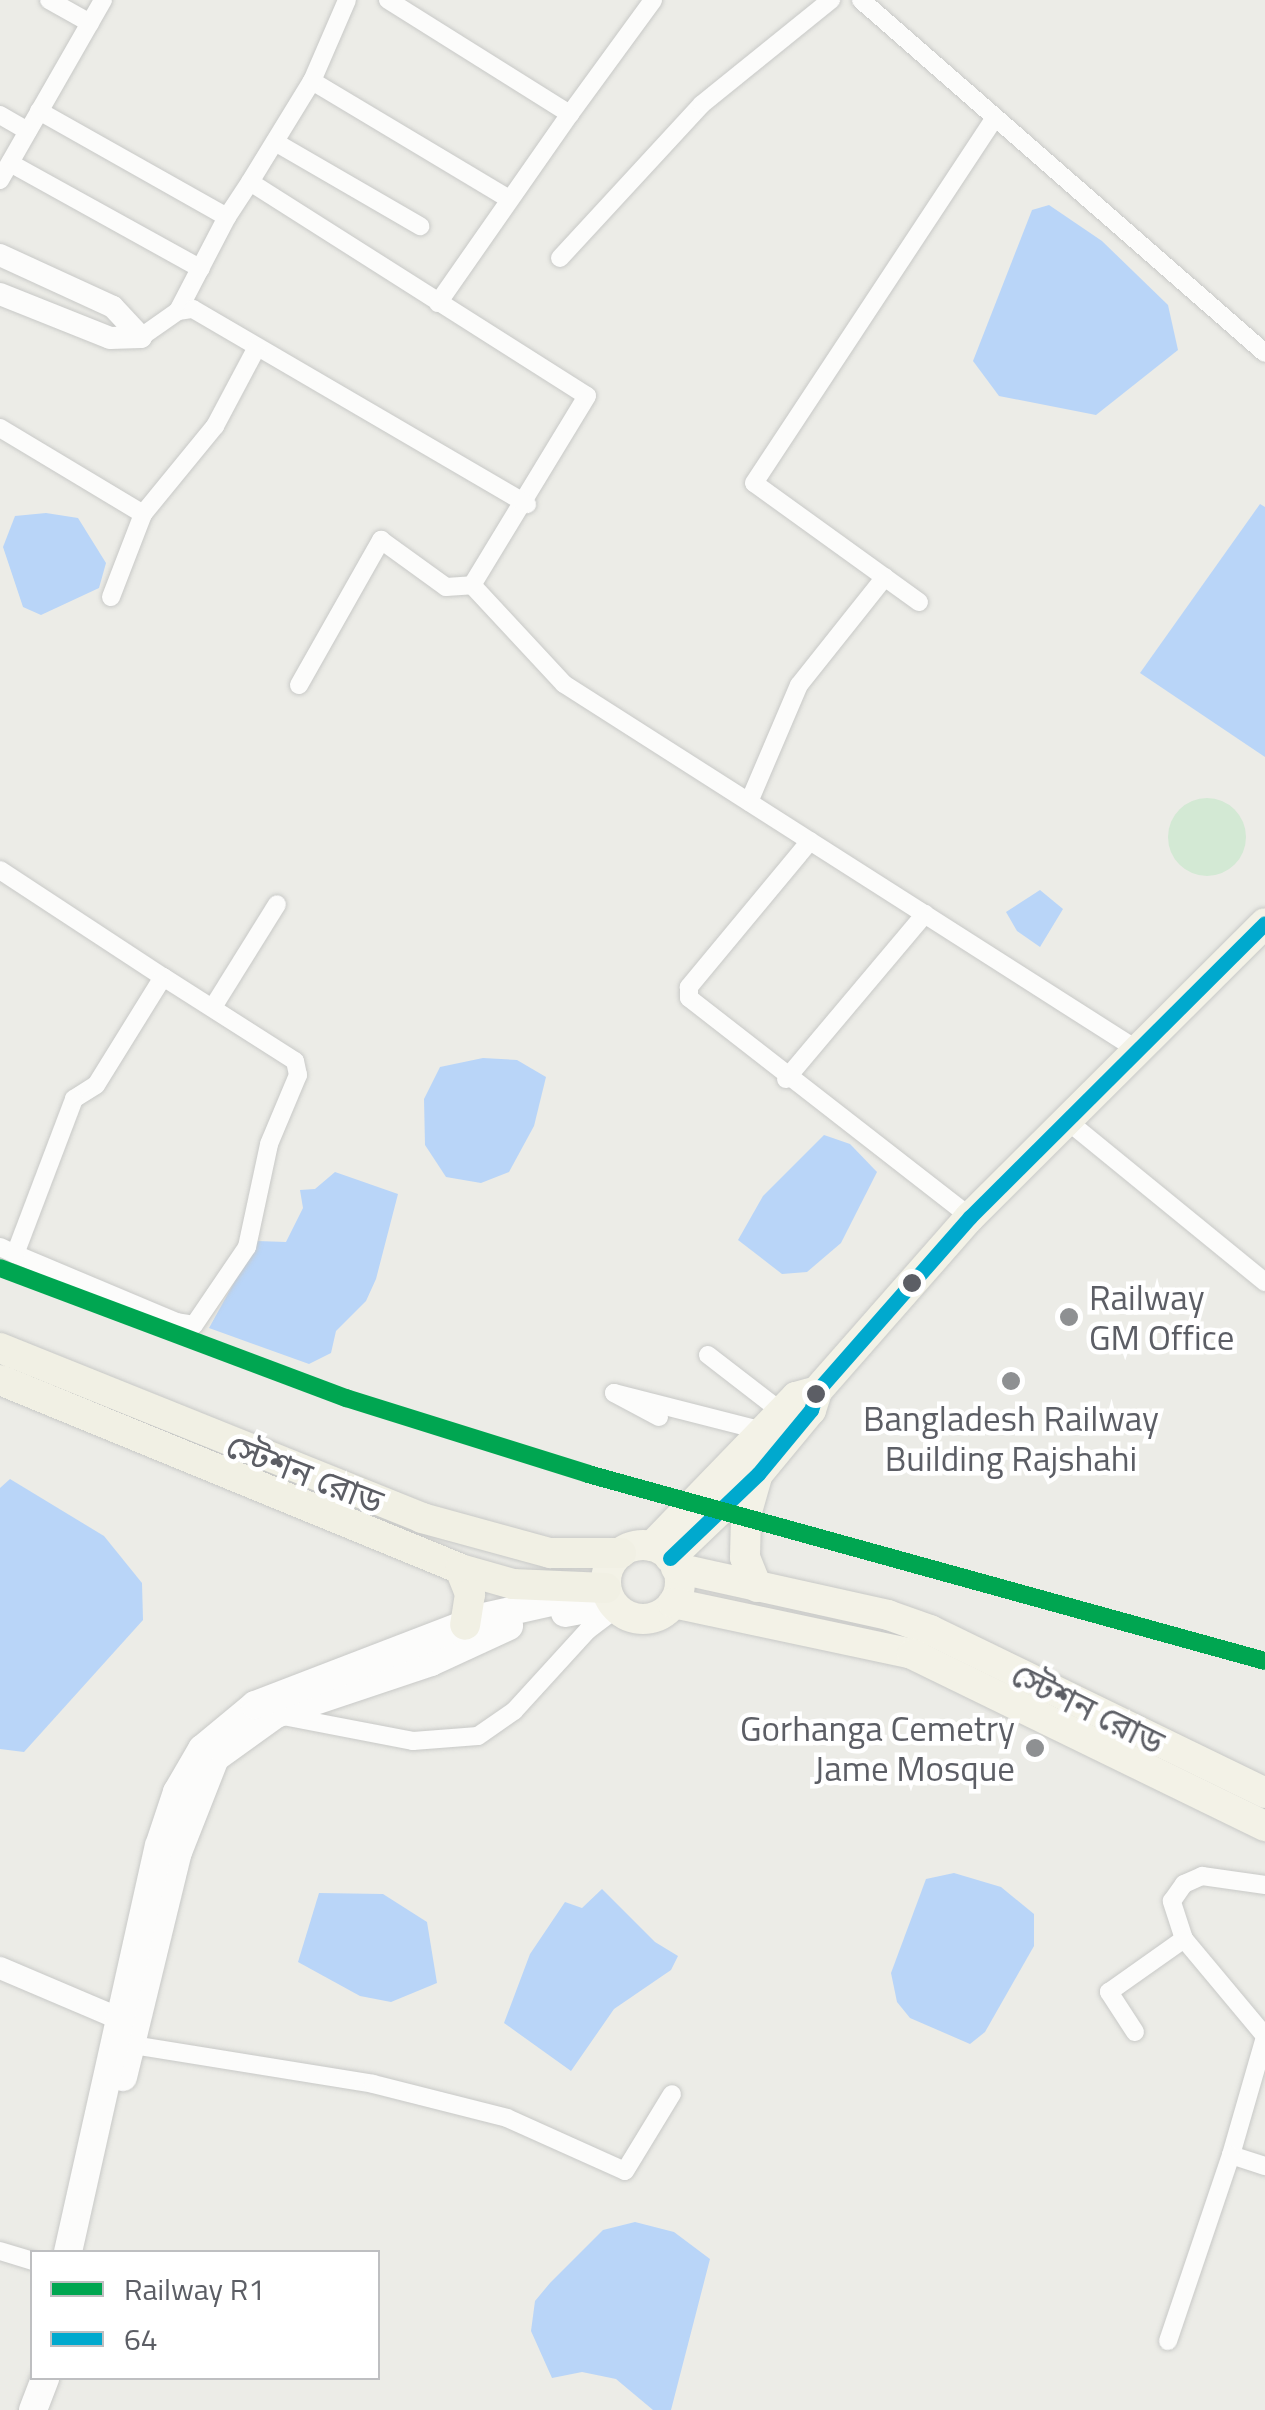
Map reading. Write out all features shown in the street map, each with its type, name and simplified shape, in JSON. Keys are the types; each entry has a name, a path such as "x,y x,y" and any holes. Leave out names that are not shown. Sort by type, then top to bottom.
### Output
{"highway":[{"name":"স্টেশন রোড","path":"0,1348 422,1518 550,1553 620,1553"},
{"name":"স্টেশন রোড","path":"0,1380 460,1569 514,1584 611,1597"},
{"path":"460,1569 470,1594 465,1625"}],"main road":[{"path":"757,1587 745,1556 746,1516 758,1474 796,1397 817,1391 970,1217 1070,1124 1265,923"},
{"path":"666,1557 782,1428"},
{"path":"611,1597 608,1568 620,1553 666,1557 758,1474"},
{"path":"69,2250 123,2033 176,1792 202,1749 266,1710 512,1608 611,1597 640,1619 673,1603 666,1557"},
{"name":"স্টেশন রোড","path":"666,1557 757,1587 888,1614 930,1630 1265,1793"},
{"path":"266,1710 431,1662 517,1622 611,1597"},
{"name":"স্টেশন রোড","path":"673,1603 912,1654 1265,1826"},
{"path":"83,2250 123,2033"},
{"path":"23,2410 34,2380"},
{"path":"33,2410 44,2380"}],"street":[{"path":"49,0 90,23"},
{"path":"0,180 103,0"},
{"path":"0,295 110,338 142,337 178,311 228,216 312,82 346,0"},
{"path":"388,0 411,6 570,114"},
{"path":"438,303 506,197 652,0"},
{"path":"560,258 702,104 832,0"},
{"path":"861,0 1265,354"},
{"path":"312,82 506,197"},
{"path":"40,111 228,216"},
{"path":"0,115 28,130"},
{"path":"919,602 754,482 995,118"},
{"path":"275,142 420,226"},
{"path":"10,162 201,269"},
{"path":"250,182 588,396 527,504 472,585"},
{"path":"0,255 113,307 142,337"},
{"path":"178,311 193,309 527,504"},
{"path":"110,598 143,514 215,426 256,346"},
{"path":"0,428 143,514"},
{"path":"299,685 381,540 446,586 472,585 564,684 1139,1051"},
{"path":"749,802 799,685 884,577"},
{"path":"810,841 689,987 694,1008 970,1217"},
{"path":"0,870 295,1061 298,1075 269,1144 248,1247 226,1287 194,1325 176,1322 7,1250 74,1099 96,1085 164,977"},
{"path":"213,1008 277,904"},
{"path":"786,1079 925,914"},
{"path":"1070,1124 1265,1282"},
{"path":"708,1355 782,1428"},
{"path":"659,1417 614,1393 782,1428"},
{"path":"266,1710 413,1741 478,1736 514,1711 611,1597"},
{"path":"1168,2341 1231,2155 1265,2036 1184,1938 1172,1901 1184,1884 1202,1876 1265,1885"},
{"path":"1135,2032 1109,1992 1184,1938"},
{"path":"0,1968 123,2033 374,2084 507,2118 625,2172 672,2094"},
{"path":"1231,2155 1265,2166"},
{"path":"0,2251 30,2260"}],"green space":[{"path":"1207,798 1222,801 1234,810 1243,822 1243,852 1234,864 1222,873 1207,876 1192,873 1180,864 1171,852 1168,837 1171,822 1180,810 1192,801"}],"water":[{"path":"1049,205 1102,241 1168,305 1178,350 1096,415 999,396 973,361 1032,210"},
{"path":"1260,504 1265,507 1265,757 1140,673"},
{"path":"46,513 78,518 106,563 99,588 41,615 23,607 3,547 15,516"},
{"path":"1040,890 1063,909 1040,947 1017,931 1006,912"},
{"path":"483,1058 517,1060 546,1077 534,1126 509,1172 481,1183 446,1177 425,1145 424,1099 440,1067"},
{"path":"824,1135 850,1144 877,1172 841,1243 807,1272 782,1274 738,1240 763,1196"},
{"path":"335,1172 398,1194 376,1279 366,1301 336,1331 331,1353 309,1364 209,1328 257,1241 286,1242 303,1208 300,1190 315,1189"},
{"path":"10,1479 104,1536 142,1583 143,1620 24,1752 0,1749 0,1488"},
{"path":"954,1873 1001,1887 1034,1914 1034,1946 985,2032 970,2044 910,2018 897,2002 891,1973 926,1879"},
{"path":"602,1889 655,1942 678,1956 671,1970 614,2009 571,2071 504,2023 530,1954 565,1902 582,1908"},
{"path":"319,1893 383,1894 427,1922 437,1983 391,2002 360,1996 298,1962"},
{"path":"635,2222 674,2232 710,2259 671,2410 653,2410 616,2379 582,2372 552,2378 531,2331 535,2301 550,2283 603,2230"}],"rail line":[{"name":"R1","path":"0,1268 346,1398 588,1474 1265,1661"}],"transit line":[{"name":"64","path":"670,1558 758,1474 811,1410 817,1391 970,1217 1265,923"}],"place":[{"name":"Railway GM Office","path":"1069,1317"},
{"name":"Bangladesh Railway Building Rajshahi","path":"1011,1381"},
{"name":"Gorhanga Cemetry Jame Mosque","path":"1035,1748"}]}
